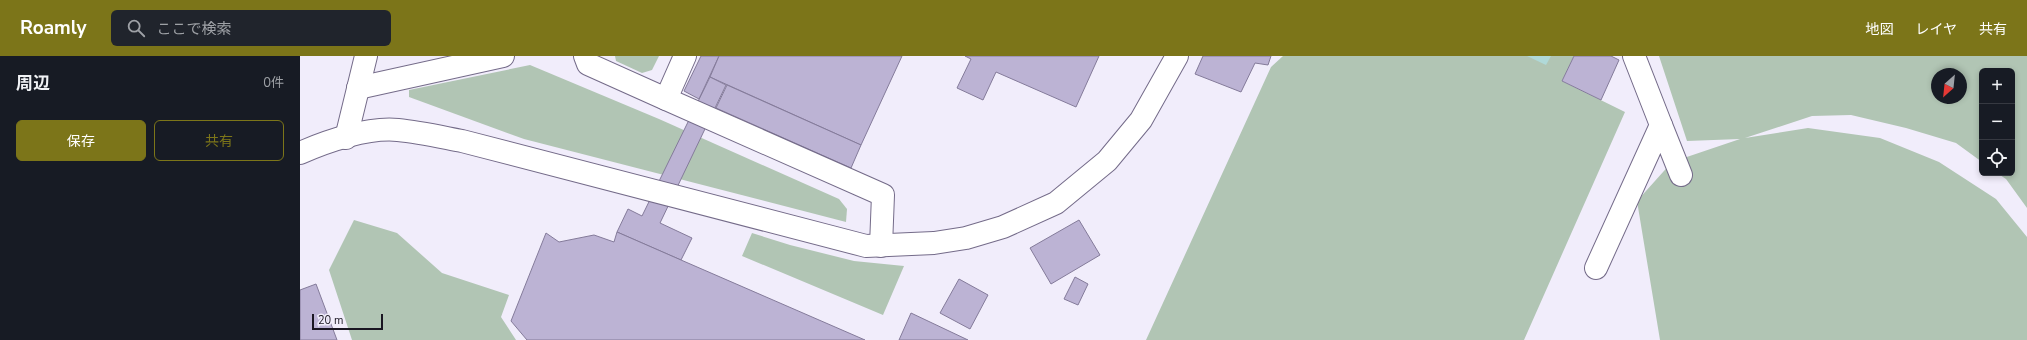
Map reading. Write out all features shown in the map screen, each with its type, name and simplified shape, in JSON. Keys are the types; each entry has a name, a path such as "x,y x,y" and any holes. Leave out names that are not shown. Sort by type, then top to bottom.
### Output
{"street":[{"path":"346,138 366,56"},
{"path":"585,56 588,64 884,195 881,246"},
{"path":"666,99 685,56"},
{"path":"300,153 324,143 372,132 397,130 462,141 866,246 934,243 966,238 1003,227 1056,203 1107,161 1142,120 1177,56"},
{"path":"1634,56 1681,175"},
{"path":"358,88 492,57"},
{"path":"1596,268 1661,125"}],"shaded area":[{"path":"615,56 659,56 652,70 642,73 616,61"},
{"path":"1283,56 1574,56 1562,81 1625,112 1524,340 1146,340 1271,67"},
{"path":"1527,56 1551,56 1546,65"},
{"path":"1659,56 2027,56 2027,208 2006,179 2002,176 2015,176 2015,68 1979,68 1979,160 1956,143 1906,128 1851,115 1812,116 1745,138 1808,128 1880,138 1939,162 1996,199 2027,237 2027,340 1660,340 1637,201 1672,162 1740,139 1687,141"},
{"path":"530,65 659,119 839,199 847,209 846,222 524,139 409,97 409,90"},
{"path":"354,220 397,233 442,273 509,295 501,317 516,340 352,340 329,270"},
{"path":"752,233 790,245 854,261 904,266 883,315 742,256"}],"building":[{"path":"701,56 719,56 699,99 684,91"},
{"path":"719,56 902,56 861,145 710,77"},
{"path":"965,56 1099,56 1076,107 996,72 983,100 957,88 971,59"},
{"path":"1203,56 1271,56 1268,65 1255,63 1241,92 1195,74"},
{"path":"1574,56 1611,56 1619,60 1601,100 1562,81"},
{"path":"710,77 726,85 660,223 692,238 681,260 617,232 628,209 642,216"},
{"path":"727,85 861,145 851,168 716,108"},
{"path":"1079,220 1100,255 1051,284 1030,248"},
{"path":"617,232 865,340 527,340 511,321 546,233 559,242 594,235 614,242"},
{"path":"1075,277 1088,284 1078,305 1064,299"},
{"path":"959,279 988,295 970,329 940,313"},
{"path":"316,284 337,340 300,340 300,290"},
{"path":"911,313 968,340 899,340"}]}
